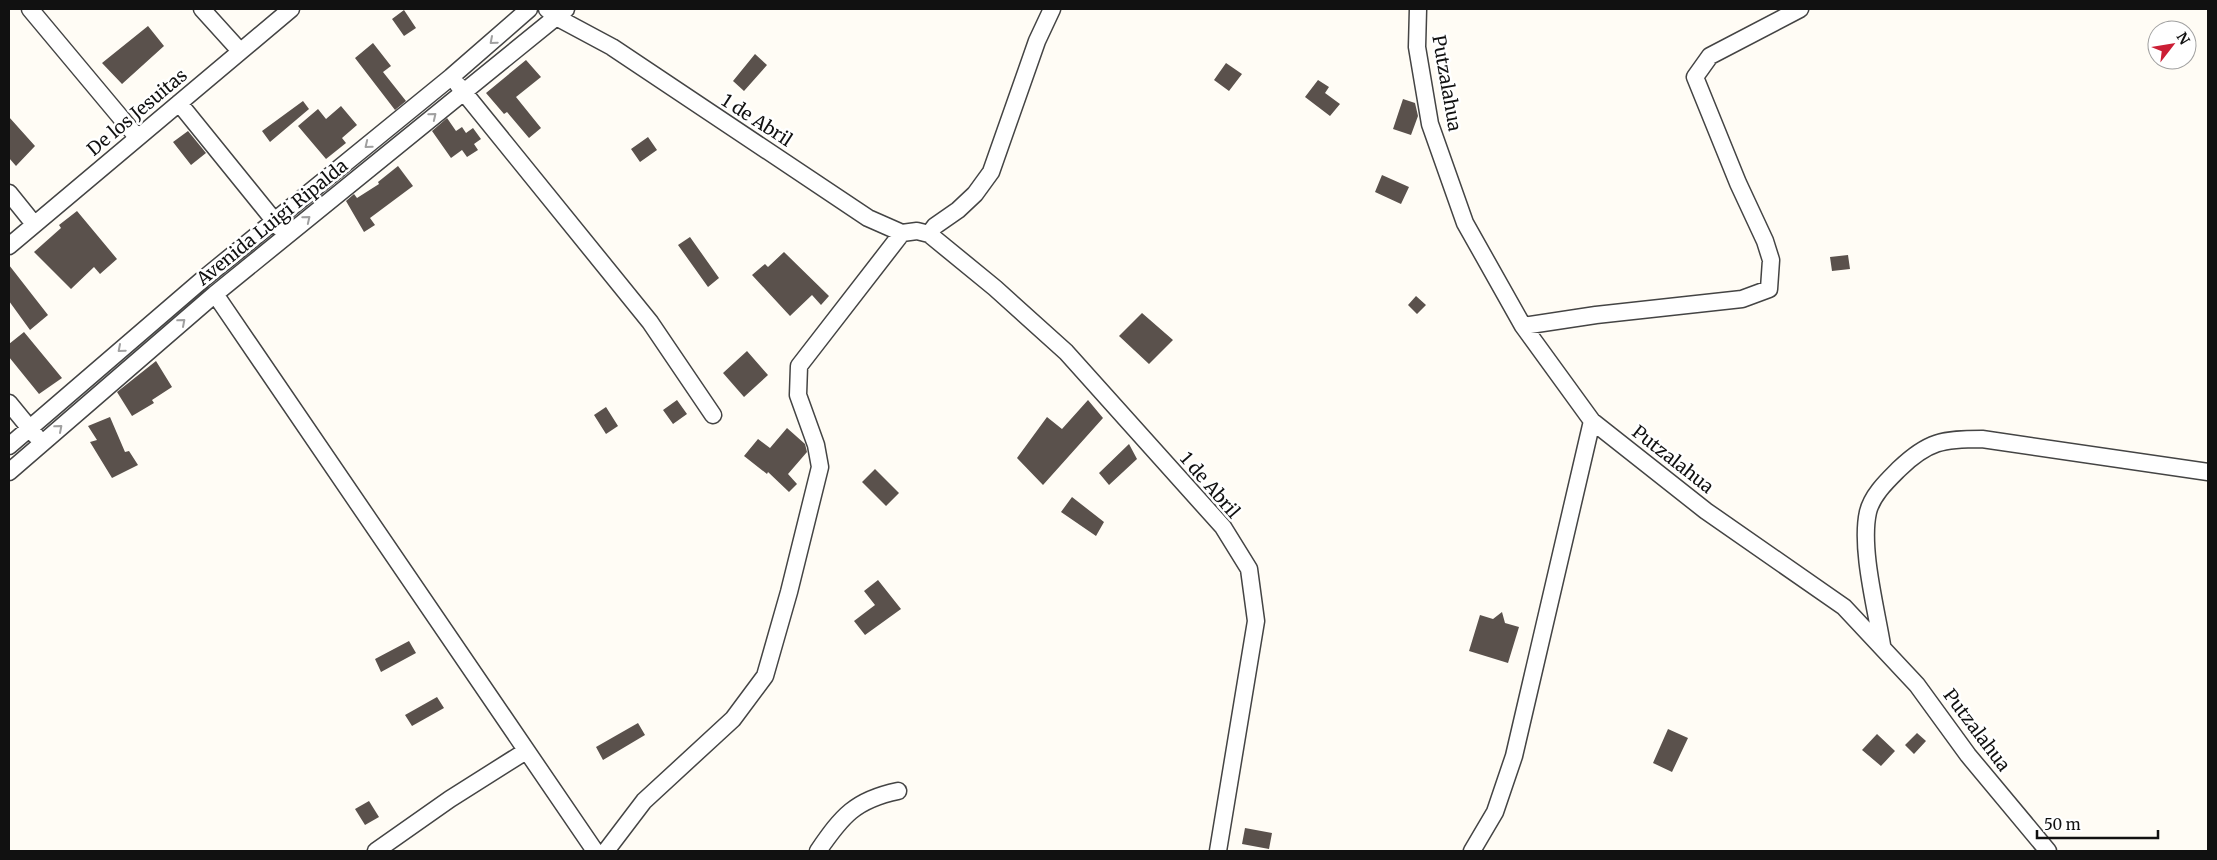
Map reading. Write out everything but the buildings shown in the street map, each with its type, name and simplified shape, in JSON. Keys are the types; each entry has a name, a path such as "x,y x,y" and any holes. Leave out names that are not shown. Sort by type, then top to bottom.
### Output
{"street":[{"path":"30,9 137,137"},
{"path":"202,9 240,52"},
{"name":"De los Jesuitas","path":"9,246 290,9"},
{"name":"Avenida Luigi Ripalda","path":"9,446 202,280 451,77 529,9"},
{"name":"1 de Abril","path":"575,9 592,37"},
{"path":"929,234 935,226 958,210 976,194 991,172 1037,41 1052,9"},
{"name":"Putzalahua","path":"1418,9 1416,47 1430,124 1465,223 1523,326 1592,421 1706,511 1844,608 1882,645 1917,684 1968,755 2048,851"},
{"path":"1523,326 1596,314 1742,299 1769,288 1771,260 1766,241 1738,183 1695,77 1710,56 1800,9"},
{"name":"Avenida Luigi Ripalda","path":"9,472 215,294 464,91 556,12"},
{"name":"1 de Abril","path":"556,12 868,218 902,232 917,231 929,234 995,288 1066,352 1223,527 1250,569 1256,621 1218,851"},
{"path":"451,77 650,322 714,415"},
{"path":"178,103 286,236"},
{"path":"9,193 34,224"},
{"path":"606,851 644,801 733,719 765,676 790,592 820,467 816,445 798,395 799,366 902,232"},
{"path":"215,294 595,851"},
{"path":"9,403 42,442"},
{"path":"1472,851 1495,812 1514,756 1592,421"},
{"path":"1882,645 1865,537 1868,510 1883,485 1917,452 1948,439 1982,438 2208,472"},
{"path":"376,851 450,799 526,751"},
{"path":"818,851 832,830 854,807 875,796 898,791"}]}
